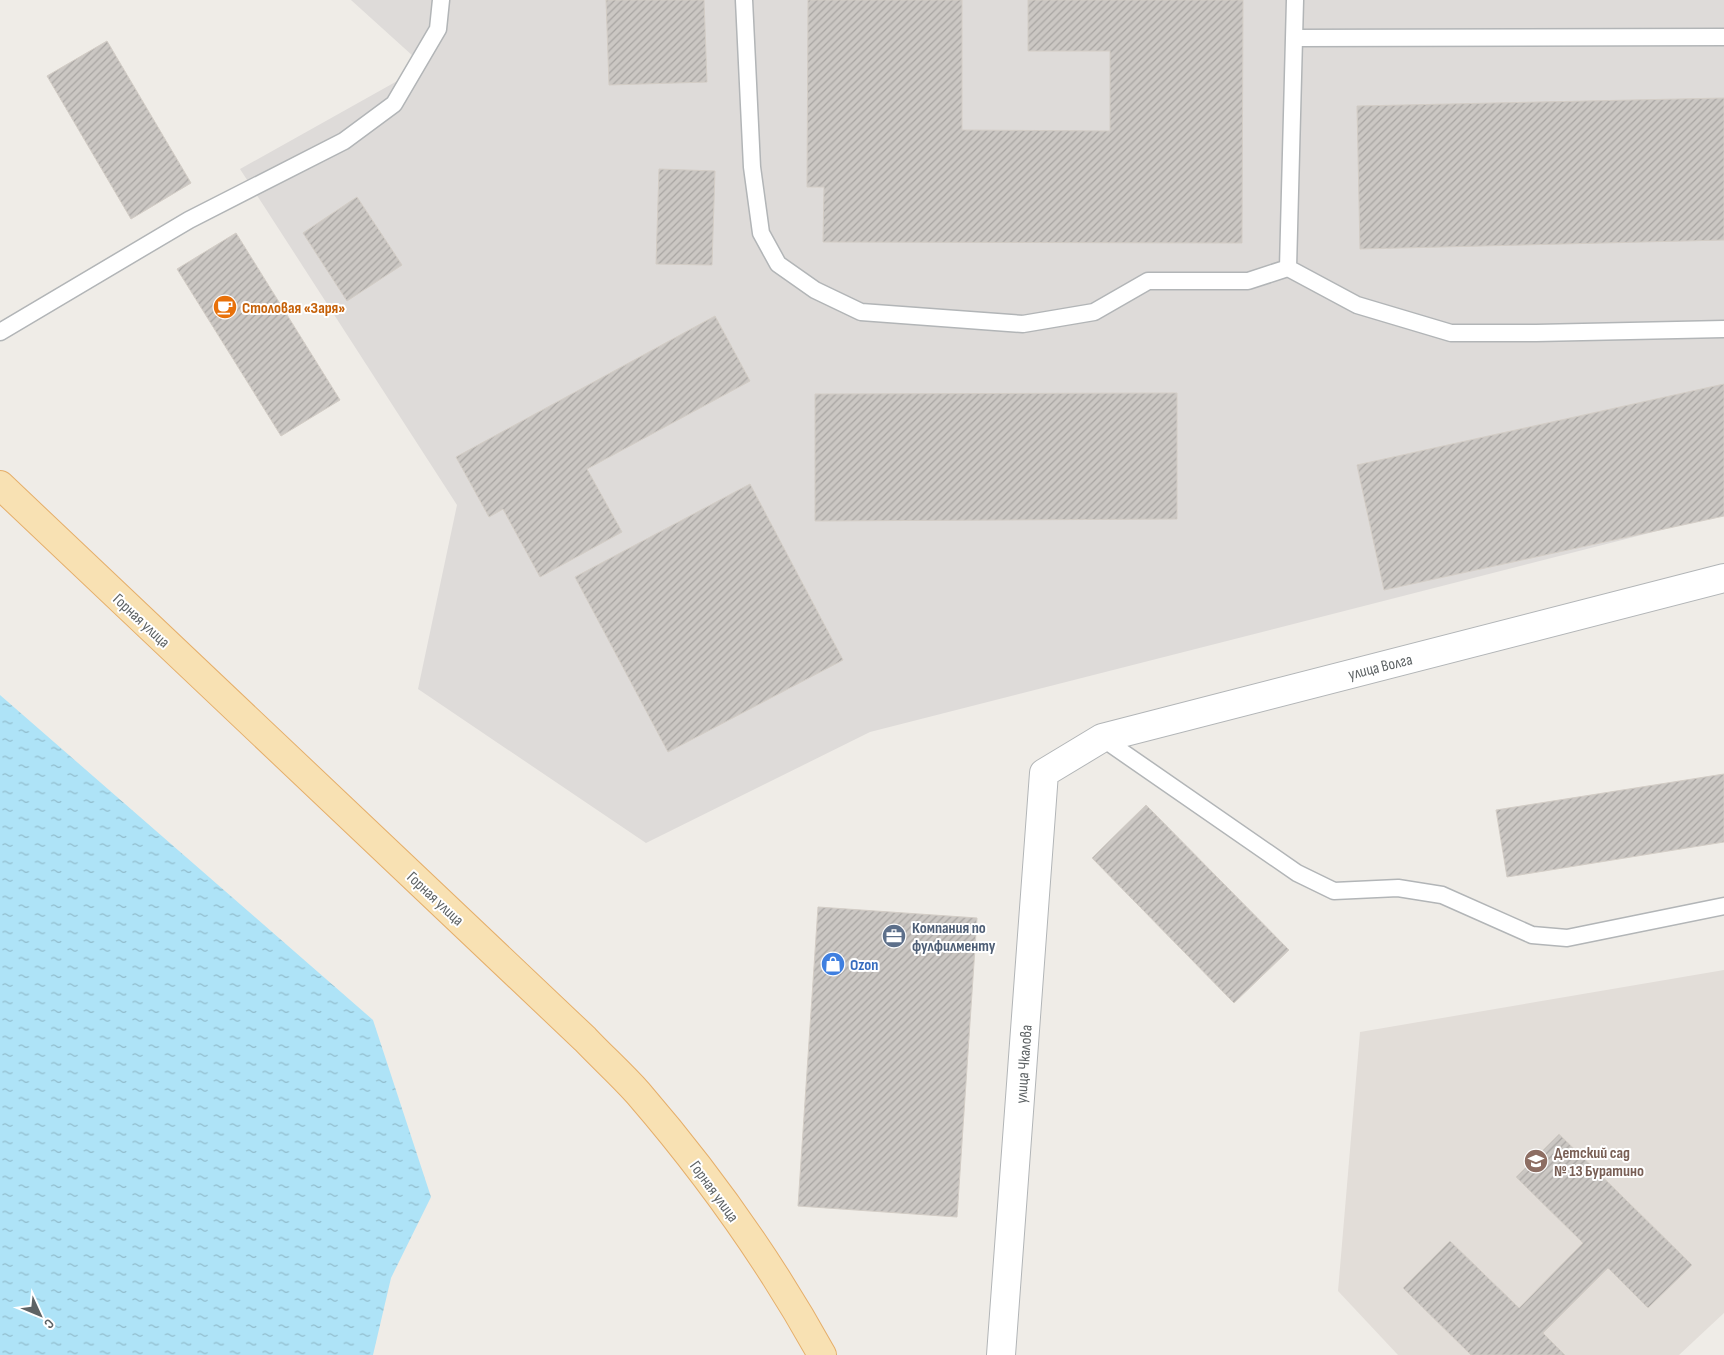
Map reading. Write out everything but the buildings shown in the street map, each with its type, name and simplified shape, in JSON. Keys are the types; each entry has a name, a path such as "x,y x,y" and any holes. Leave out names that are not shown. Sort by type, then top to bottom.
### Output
{"main road":[{"name":"Горная улица","path":"0,485 585,1039 636,1092 691,1157 756,1246 822,1355"}],"street":[{"name":"улица Волга","path":"1044,773 1102,738 1724,578"},
{"name":"улица Чкалова","path":"1001,1355 1044,773"}],"lane":[{"path":"0,332 189,220 344,141 394,104 438,28 441,0"},
{"path":"744,0 752,167 761,233 778,264 815,290 861,312 1023,324 1094,312 1148,281 1248,281 1288,268 1357,305 1451,333 1724,329"},
{"path":"1288,268 1295,0"},
{"path":"1294,38 1724,37"},
{"path":"1102,738 1298,873 1334,891 1398,888 1442,895 1532,935 1567,938 1724,906"}],"shaded area":[{"path":"351,0 1724,0 1724,514 870,732 646,843 418,689 457,505 240,169 424,66"},
{"name":"Детский сад № 13 Буратино","path":"1724,970 1724,1313 1679,1355 1398,1355 1338,1291 1360,1032"}],"water":[{"path":"0,695 373,1020 431,1197 391,1278 373,1355 0,1355"}],"place":[{"name":"Столовая «Заря»","path":"225,307"},
{"name":"Компания по фулфилменту","path":"894,936"},
{"name":"Ozon","path":"833,964"},
{"name":"Детский сад № 13 Буратино","path":"1536,1161"}]}
